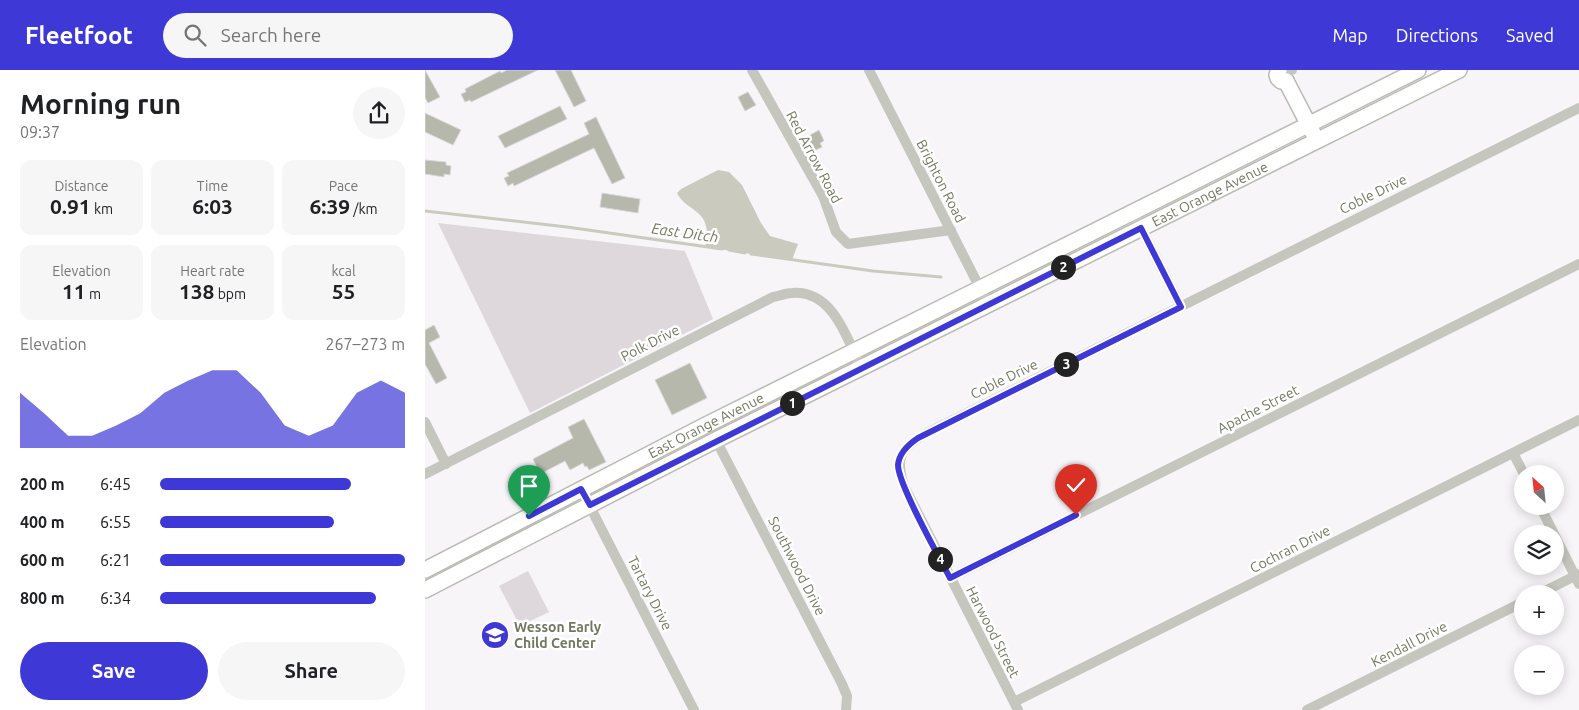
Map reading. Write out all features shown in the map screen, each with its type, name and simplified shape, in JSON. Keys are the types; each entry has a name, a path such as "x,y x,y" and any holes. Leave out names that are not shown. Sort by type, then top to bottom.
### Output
{"street":[{"name":"Red Arrow Road","path":"751,70 823,196 837,232 848,244 951,230"},
{"name":"Brighton Road","path":"869,70 988,304"},
{"name":"East Orange Avenue","path":"425,570 581,489 980,288 1418,70"},
{"name":"East Orange Avenue","path":"425,590 717,440 1459,70"},
{"path":"1287,72 1317,141"},
{"name":"Coble Drive","path":"900,457 909,444 929,432 1579,108"},
{"path":"1133,212 1181,307"},
{"name":"Apache Street","path":"950,578 1579,264"},
{"name":"Polk Drive","path":"425,474 773,297 791,293 803,293 823,302 837,319 861,368"},
{"name":"Cochran Drive","path":"1016,706 1579,420"},
{"path":"425,422 446,464"},
{"name":"Southwood Drive","path":"717,440 842,684 847,696 847,708"},
{"path":"1513,453 1519,465"},
{"name":"Harwood Street","path":"900,457 898,464 903,486 1016,706"},
{"name":"Tartary Drive","path":"581,489 694,710"},
{"path":"1561,585 1578,578 1564,553"},
{"name":"Kendall Drive","path":"1307,710 1514,606"}],"shaded area":[{"path":"718,170 729,172 742,185 761,223 770,236 798,244 792,260 705,247 707,231 704,221 677,193 681,189"},
{"path":"438,223 685,251 713,319 530,413"},
{"path":"528,571 549,612 520,626 499,586"}],"building":[{"path":"425,70 440,97 428,103 425,98"},
{"path":"507,70 538,70 471,102 470,100 465,102 461,94 466,92 465,89 500,71 501,73"},
{"path":"555,70 571,70 586,101 574,107"},
{"path":"748,92 756,105 745,111 738,97"},
{"path":"560,106 567,119 505,148 498,136"},
{"path":"425,113 461,130 453,145 425,132"},
{"path":"596,117 625,178 612,184 594,148 514,186 513,183 508,186 504,178 509,176 507,173 589,134 584,123"},
{"path":"819,130 824,141 820,143 822,147 812,152 805,138"},
{"path":"425,160 446,162 446,165 451,166 450,175 444,174 444,177 425,174"},
{"path":"602,193 640,199 638,213 600,207"},
{"path":"434,325 440,337 429,343 447,378 436,384 425,364 425,330"},
{"path":"690,363 707,398 672,415 655,380"},
{"path":"584,419 606,462 589,470 583,463 570,470 565,461 540,474 533,459 573,438 568,427"}],"waterway":[{"name":"East Ditch","path":"425,211 567,227 722,249"},
{"name":"East Ditch","path":"729,250 745,253"},
{"name":"East Ditch","path":"751,254 873,271 941,277"}],"place":[{"name":"Wesson Early Child Center","path":"495,635"}],"route":[{"path":"529,516 581,489 590,505 1141,228 1181,307 918,438 905,449 898,464 903,486 950,578 1076,515"}]}
